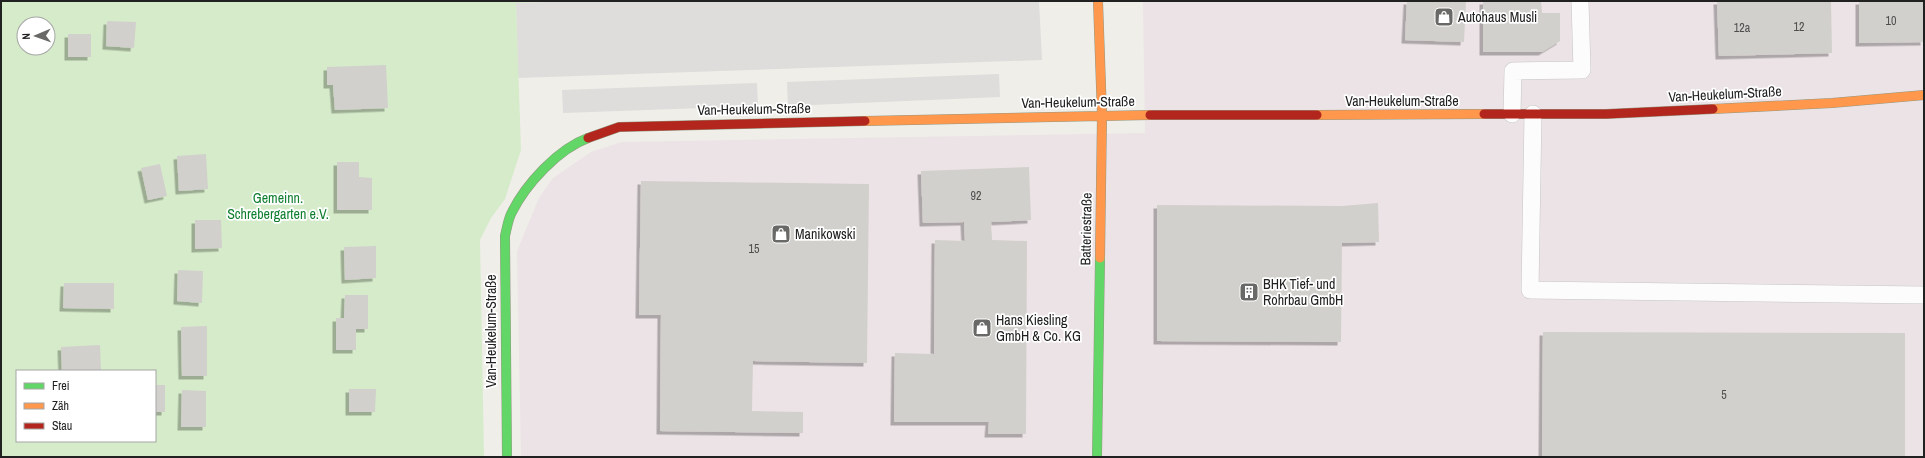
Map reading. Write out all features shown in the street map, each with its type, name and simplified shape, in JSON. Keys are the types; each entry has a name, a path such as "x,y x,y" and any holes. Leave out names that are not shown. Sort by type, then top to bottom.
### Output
{"street":[{"name":"Batteriestraße","path":"1097,457 1102,115 1098,1"},
{"name":"Van-Heukelum-Straße","path":"506,457 505,236 511,214 522,193 553,160 583,140 619,127 1102,115 1606,114 1832,103 1924,95"}],"lane":[{"path":"1512,114 1513,71 1582,70 1580,1"},
{"path":"1533,114 1530,290 1924,295"}],"shaded area":[{"path":"572,1 1039,1 1042,60 518,78 516,3"},
{"path":"1143,1 1924,1 1924,457 521,457 517,251 539,198 553,178 591,152 622,142 1145,133"},
{"path":"999,74 1000,97 788,106 787,82"},
{"path":"757,83 758,106 563,113 562,90"}],"green space":[{"name":"Gemeinn. Schrebergarten e.V.","path":"1,1 572,1 516,3 521,150 505,199 491,218 480,240 484,457 1,457"}],"building":[{"path":"1407,1 1466,1 1464,42 1405,40"},
{"path":"1483,1 1541,1 1542,13 1560,13 1560,41 1542,52 1483,52"},
{"path":"1717,1 1831,1 1832,53 1719,56"},
{"path":"1859,1 1924,1 1924,42 1859,43"},
{"path":"107,21 136,22 134,48 106,46"},
{"path":"68,34 91,34 91,57 68,57"},
{"path":"386,65 388,108 335,110 333,85 327,85 327,67"},
{"path":"206,154 208,189 179,191 177,156"},
{"path":"337,162 359,162 359,177 372,178 372,210 337,210"},
{"path":"160,164 167,196 148,200 141,168"},
{"path":"1029,167 1031,220 991,222 992,240 1027,241 1026,434 988,434 989,422 894,422 895,353 934,354 935,240 965,241 964,222 923,223 921,171"},
{"path":"641,181 869,184 867,363 753,361 752,411 803,412 803,433 660,431 661,315 639,315"},
{"name":"BHK Tief- und Rohrbau GmbH","path":"1378,203 1379,242 1342,243 1341,342 1157,341 1157,205 1342,206"},
{"path":"195,220 221,220 222,248 195,249"},
{"path":"376,246 376,278 345,280 344,247"},
{"path":"178,270 203,271 202,303 177,301"},
{"path":"64,283 114,283 114,309 63,308"},
{"path":"345,295 368,295 368,329 356,329 356,350 336,350 336,318 344,318"},
{"path":"207,326 207,376 182,376 181,327"},
{"path":"1543,332 1905,333 1905,457 1542,457"},
{"path":"100,345 101,370 62,370 61,347"},
{"path":"156,385 165,385 165,412 156,412"},
{"path":"349,389 376,389 375,412 349,412"},
{"path":"182,390 206,391 206,427 181,427"}],"traffic: fast":[{"path":"507,457 505,236 508,224 518,201 534,179 565,150 588,138"},
{"path":"1097,457 1100,258"}],"traffic: slow":[{"path":"1098,1 1102,115 1100,258"},
{"path":"1713,109 1832,103 1924,95"},
{"path":"1317,115 1484,114"},
{"path":"865,121 1150,115"}],"traffic: jam":[{"path":"1484,114 1606,114 1713,109"},
{"path":"1150,115 1317,115"},
{"path":"588,138 619,127 865,121"}],"place":[{"name":"Autohaus Musli","path":"1444,17"},
{"name":"Manikowski","path":"781,234"},
{"name":"BHK Tief- und Rohrbau GmbH","path":"1249,292"},
{"name":"Hans Kiesling GmbH & Co. KG","path":"982,328"}]}
